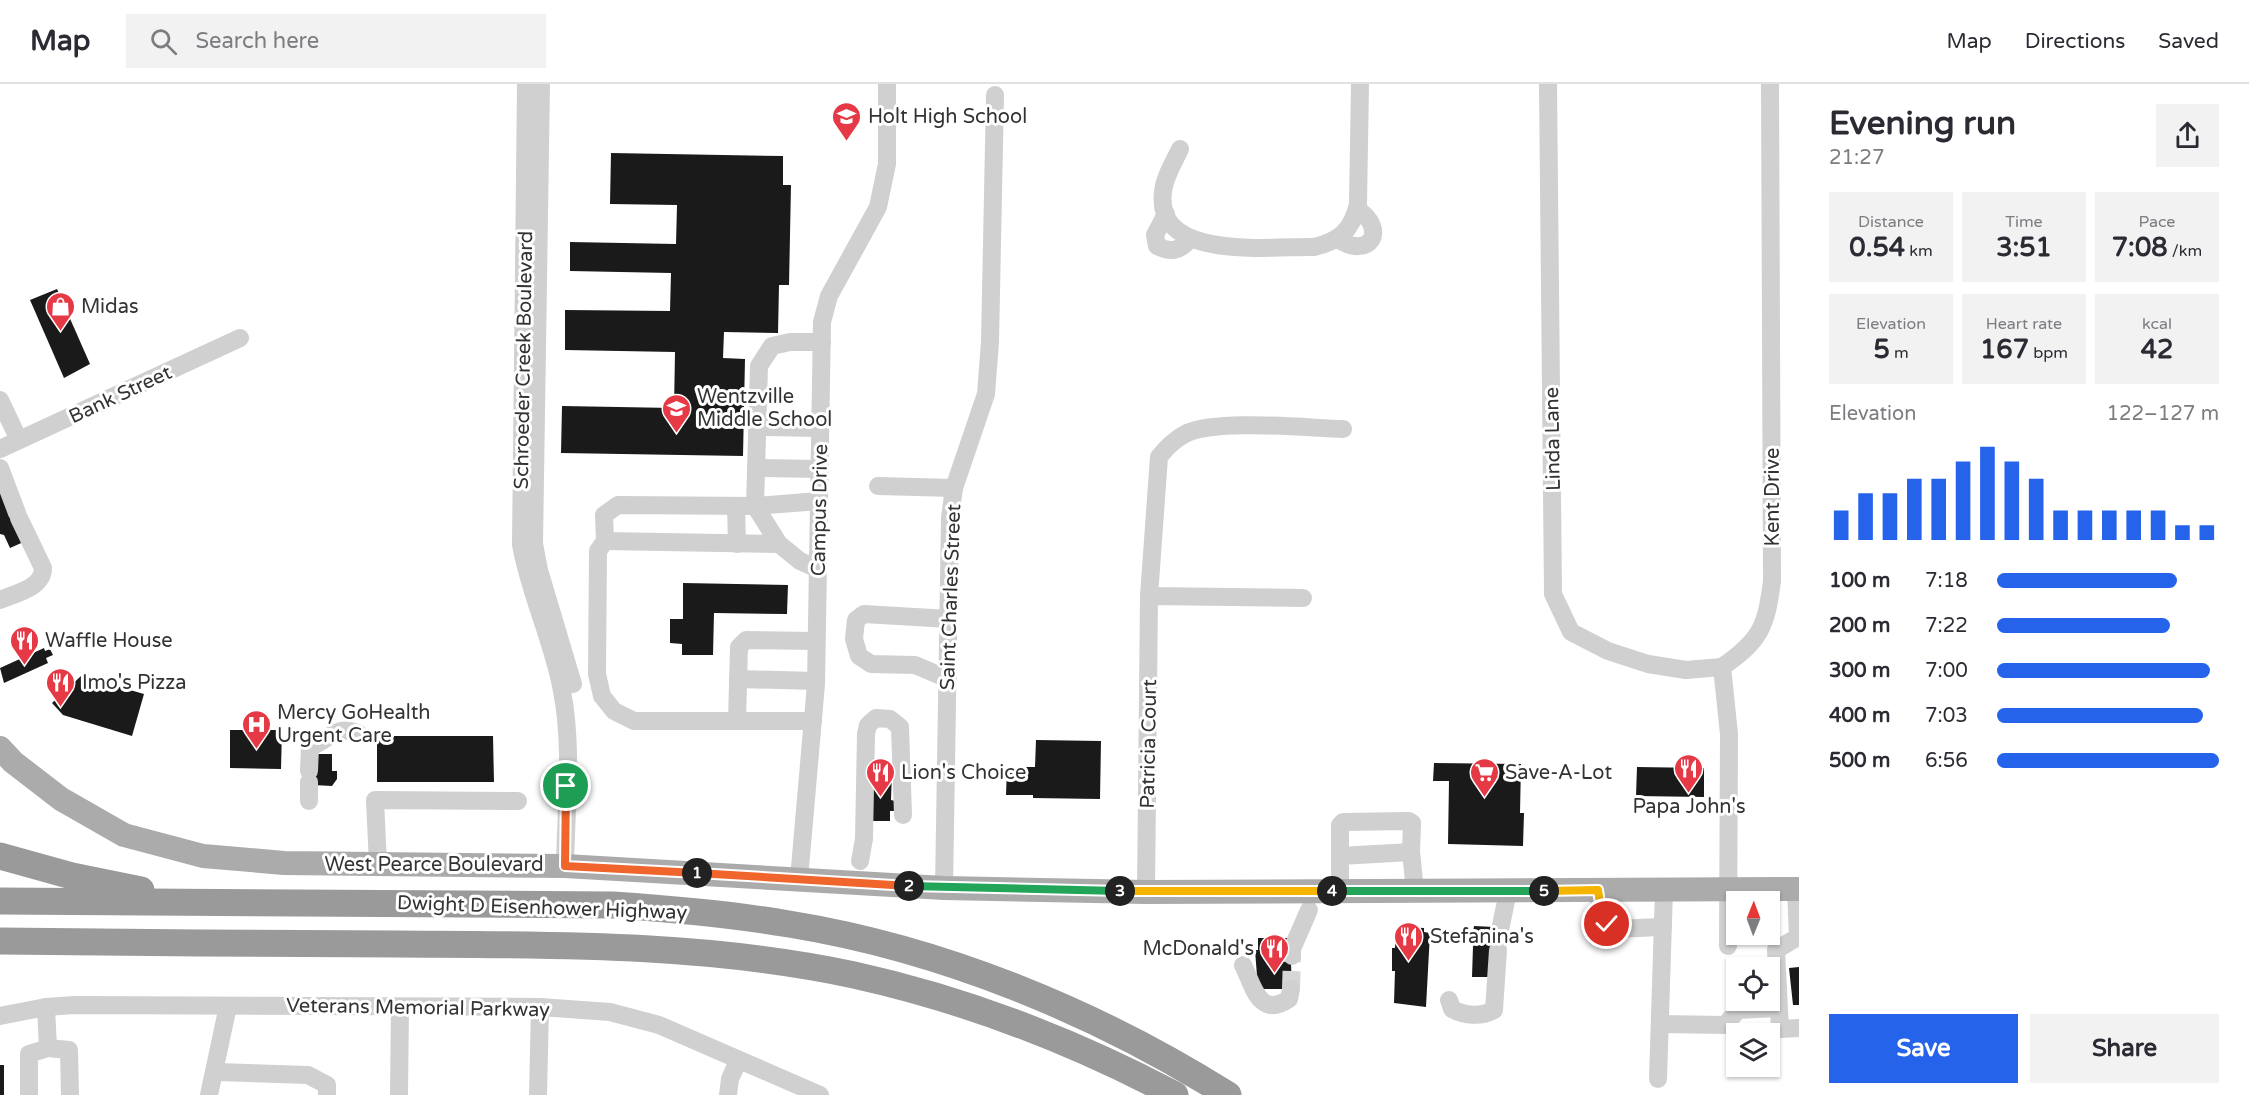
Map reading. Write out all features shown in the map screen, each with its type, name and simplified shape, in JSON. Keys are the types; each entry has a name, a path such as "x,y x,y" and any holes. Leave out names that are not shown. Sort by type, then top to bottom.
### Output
{"highway":[{"path":"0,856 72,876 198,902"},
{"name":"Dwight D Eisenhower Highway","path":"0,901 613,905 690,910 792,924 892,947 1018,990 1130,1041 1228,1095"},
{"name":"Dwight D Eisenhower Highway","path":"0,941 570,946 750,958 862,977 981,1010 1049,1035 1175,1095"}],"main road":[{"name":"West Pearce Boulevard","path":"0,748 13,762 61,799 124,835 203,856 284,863 565,866 944,888 1146,892 1797,889"}],"street":[{"name":"Schroeder Creek Boulevard","path":"526,84 521,545 526,573 573,684 573,705 567,724 565,866"},
{"name":"Schroeder Creek Boulevard","path":"542,84 534,544 552,631"},
{"name":"Campus Drive","path":"799,879 816,681 822,322 829,296 878,207 887,164 887,84"},
{"path":"1180,149 1162,191 1166,214 1172,227 1190,239 1206,245 1314,247 1338,239 1355,220 1357,209 1360,84"},
{"name":"Linda Lane","path":"1548,84 1553,594 1571,632 1608,651 1648,664 1686,670 1722,667"},
{"name":"Kent Drive","path":"1722,667 1760,635 1767,615 1772,581 1770,84"},
{"name":"Saint Charles Street","path":"944,888 950,518 954,488 986,394 990,342 995,95"},
{"name":"Bank Street","path":"0,449 240,338"},
{"path":"818,569 800,561 779,544 754,506 759,366 772,346 790,342 822,342"},
{"path":"0,400 19,440"},
{"name":"Patricia Court","path":"1146,892 1149,596 1159,457 1171,442 1189,432 1214,426 1343,429"},
{"path":"757,427 820,428"},
{"path":"0,468 42,568 43,576 38,583 5,598"},
{"path":"756,468 819,468"},
{"path":"878,486 954,488"},
{"path":"813,721 634,721 614,711 602,696 597,674 598,551 605,541 604,514 618,505 754,506 819,501"},
{"path":"736,506 736,544"},
{"path":"605,541 779,544"},
{"path":"1149,596 1303,598"},
{"path":"948,679 915,666 871,664 859,656 854,639 855,620 864,614 949,619"},
{"path":"737,721 739,647 746,640 816,641"},
{"path":"1722,667 1729,734 1728,946"},
{"path":"738,679 816,681"},
{"path":"860,861 864,839 866,734 868,725 876,718 890,719 900,727 903,815"},
{"path":"309,801 310,747 325,741 331,733 340,729 351,730 359,734"},
{"path":"378,864 367,799 518,801"},
{"path":"1341,891 1340,825 1343,822 1409,821 1415,891"},
{"path":"1340,856 1411,852"},
{"path":"1776,957 1776,950 1798,937 1797,889"},
{"path":"1598,890 1602,917 1607,924 1615,927 1663,927"},
{"path":"1658,1079 1664,890"},
{"path":"1449,1000 1452,1009 1462,1014 1486,1014 1494,1010 1498,945 1506,901"},
{"path":"1292,956 1292,949 1309,910"},
{"path":"1243,965 1258,999 1264,1003 1282,1004 1289,999 1291,989"},
{"path":"209,1095 216,1072 228,1006"},
{"path":"46,1007 48,1048"},
{"name":"Veterans Memorial Parkway","path":"0,1016 46,1007 540,1008 610,1012 659,1025 820,1095"},
{"path":"399,1007 399,1095"},
{"path":"538,1095 540,1008"},
{"path":"1660,1024 1725,1025 1737,1011"},
{"path":"1777,1011 1780,1029 1799,1028"},
{"path":"30,1095 29,1054 48,1048 69,1050 70,1095"},
{"path":"728,1095 730,1079 738,1061"},
{"path":"216,1072 308,1075 327,1085 327,1095"}],"building":[{"path":"611,153 783,156 783,185 791,185 789,285 779,285 778,333 724,332 723,358 745,359 743,456 561,453 562,406 674,408 675,352 565,350 565,310 670,311 671,273 570,271 570,242 676,244 677,205 610,204"},
{"name":"Midas","path":"57,289 90,364 64,378 30,300"},
{"path":"0,491 28,540 10,548 4,535 0,534"},
{"path":"683,583 788,585 787,614 714,613 713,655 682,655 682,644 670,643 670,619 683,619"},
{"name":"Waffle House","path":"44,648 45,651 50,649 53,655 46,658 48,663 4,683 0,668"},
{"path":"81,676 144,694 132,736 63,715 52,703"},
{"name":"Mercy GoHealth Urgent Care","path":"230,730 282,730 281,769 230,768"},
{"path":"377,736 493,736 494,782 377,782"},
{"path":"1036,740 1101,741 1100,799 1033,798 1033,795 1006,795 1007,767 1035,767"},
{"path":"313,754 332,754 332,771 337,771 337,779 332,786 313,785"},
{"name":"Save-A-Lot","path":"1434,763 1521,764 1520,813 1524,813 1523,846 1448,844 1449,781 1433,781"},
{"path":"1637,767 1704,768 1704,797 1636,796"},
{"name":"Lion's Choice","path":"871,771 892,772 891,800 895,801 894,811 890,811 890,821 872,821"},
{"path":"1474,926 1494,927 1493,977 1472,977 1473,946 1471,945"},
{"name":"Stefanina's","path":"1402,927 1424,928 1424,932 1430,933 1426,1007 1394,1003 1395,971 1392,971 1392,948 1395,948 1396,931 1402,931"},
{"name":"McDonald's","path":"1258,938 1290,938 1292,989 1258,989 1255,950 1258,950"},
{"path":"1799,967 1799,1005 1793,1005 1789,968"},
{"path":"0,1065 4,1065 4,1095 0,1095"}],"tunnel":[{"path":"1291,989 1292,956"}],"place":[{"name":"Holt High School","path":"847,142"},
{"name":"Midas","path":"60,332"},
{"name":"Wentzville Middle School","path":"676,434"},
{"name":"Waffle House","path":"24,666"},
{"name":"Imo's Pizza","path":"61,708"},
{"name":"Mercy GoHealth Urgent Care","path":"256,750"},
{"name":"Papa John's","path":"1689,794"},
{"name":"Lion's Choice","path":"880,798"},
{"name":"Save-A-Lot","path":"1484,798"},
{"name":"Stefanina's","path":"1409,962"},
{"name":"McDonald's","path":"1275,974"}],"route":[{"path":"566,786 565,866 944,888 1146,892 1598,890 1599,908 1607,924"}]}
